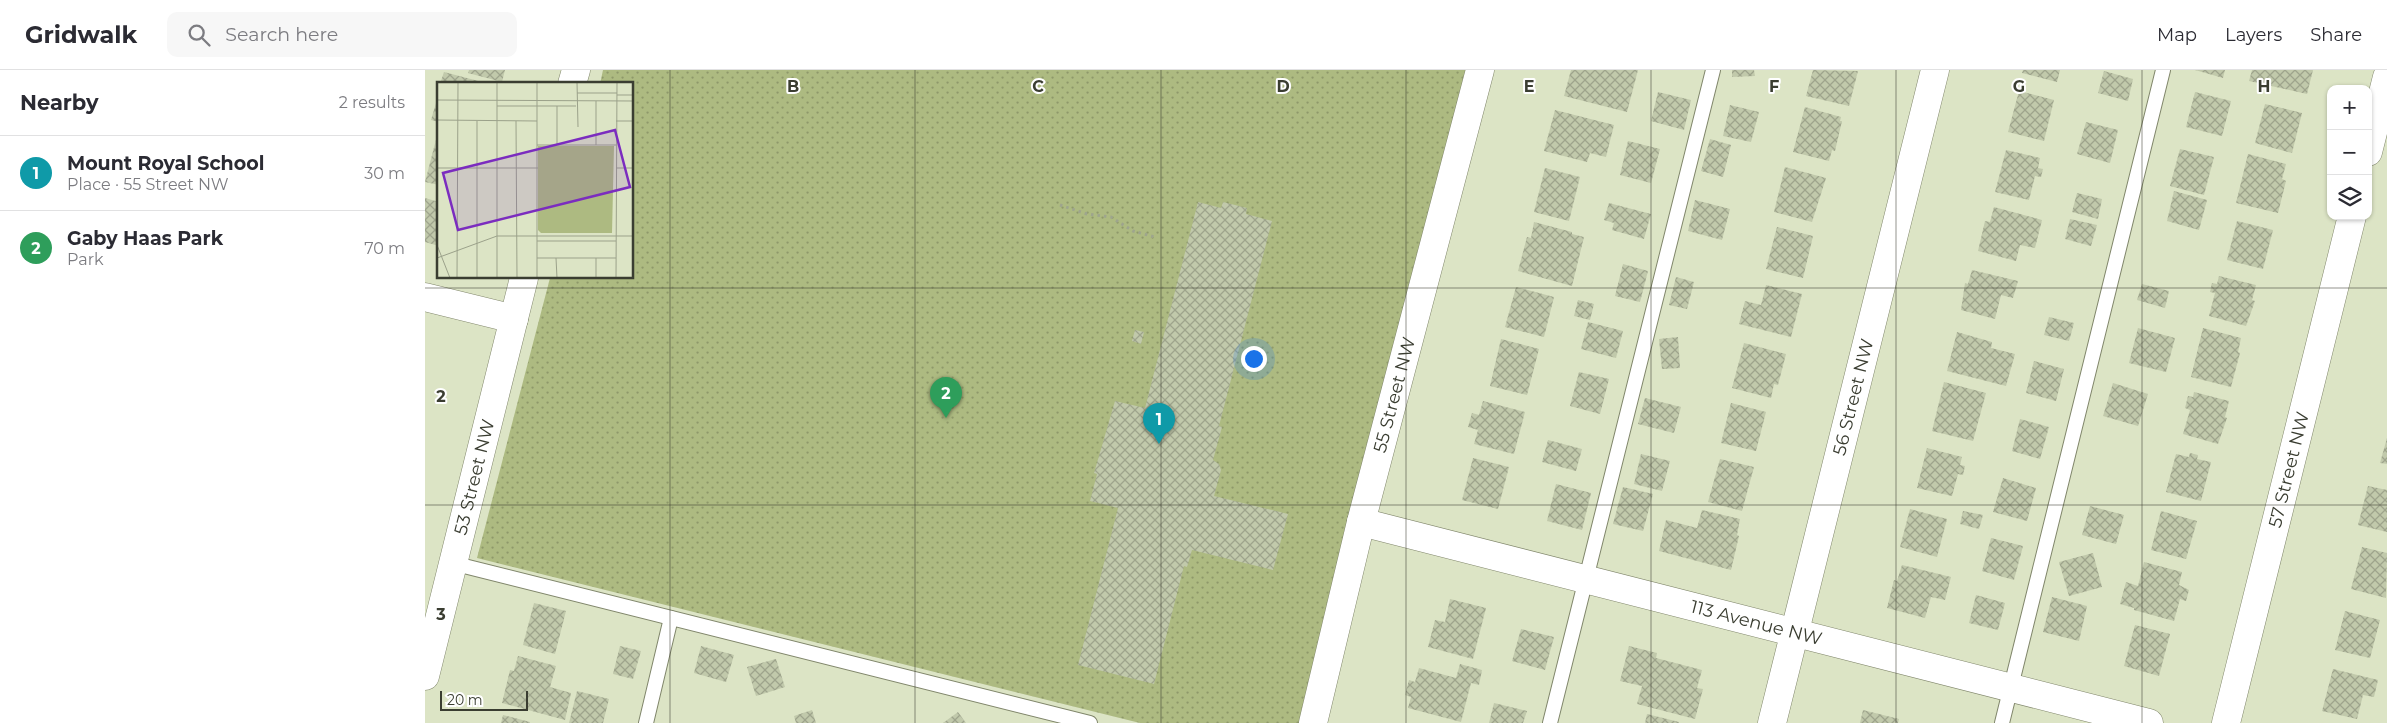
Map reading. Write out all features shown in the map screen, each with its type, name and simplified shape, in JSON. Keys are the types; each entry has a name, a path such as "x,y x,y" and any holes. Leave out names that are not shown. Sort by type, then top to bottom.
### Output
{"street":[{"name":"55 Street NW","path":"1313,723 1361,522 1480,70"},
{"name":"56 Street NW","path":"1772,723 1935,70"},
{"path":"2372,136 2387,77"},
{"name":"57 Street NW","path":"2226,723 2351,220"},
{"name":"53 Street NW","path":"425,676 524,279"},
{"path":"425,297 514,319"},
{"name":"113 Avenue NW","path":"1361,522 2149,723"}],"lane":[{"path":"1550,723 1713,70"},
{"path":"2002,723 2163,70"},
{"path":"452,563 1090,723"},
{"path":"646,723 671,618"}],"path":[{"path":"1060,205 1080,212 1111,217 1133,231 1155,237"}],"green space":[{"path":"603,70 1466,70 1301,723 1140,723 477,558 550,279 634,279 634,82 600,82"}],"building":[{"path":"469,70 505,70 502,82 468,73"},
{"path":"1571,70 1638,70 1627,112 1564,96"},
{"path":"1732,70 1754,70 1755,76 1732,77"},
{"path":"1813,70 1858,71 1849,106 1806,96"},
{"path":"2023,70 2060,70 2057,82 2022,73"},
{"path":"2195,70 2225,70 2223,78"},
{"path":"2252,70 2313,70 2307,94 2249,81"},
{"path":"2104,71 2133,79 2128,101 2098,93"},
{"path":"444,72 482,82 441,82"},
{"path":"2019,91 2054,100 2044,141 2008,132"},
{"path":"1658,92 1691,100 1684,130 1651,121"},
{"path":"2195,92 2231,101 2222,136 2186,127"},
{"path":"437,100 437,122 431,120"},
{"path":"2265,104 2302,113 2292,153 2255,143"},
{"path":"1730,105 1759,112 1751,142 1723,136"},
{"path":"1805,107 1841,117 1840,121 1842,121 1835,151 1832,150 1829,161 1793,152"},
{"path":"1555,110 1614,125 1606,157 1590,153 1587,162 1544,151"},
{"path":"2086,122 2118,130 2110,163 2077,154"},
{"path":"437,136 437,185 425,182"},
{"path":"1710,139 1731,145 1723,177 1701,171"},
{"path":"1628,141 1660,149 1651,183 1620,175"},
{"path":"2180,149 2214,157 2204,195 2170,186"},
{"path":"2006,150 2040,158 2038,168 2043,169 2041,177 2035,176 2029,200 1995,192"},
{"path":"2248,154 2286,164 2282,179 2286,181 2278,213 2236,203"},
{"path":"1785,167 1826,178 1812,222 1774,212"},
{"path":"1545,168 1580,177 1569,221 1534,212"},
{"path":"2174,191 2207,200 2199,230 2167,221"},
{"path":"2077,193 2102,199 2098,219 2072,212"},
{"path":"425,198 437,201 437,245 425,242"},
{"path":"1695,200 1730,209 1722,240 1688,231"},
{"path":"1198,202 1221,208 1223,202 1247,208 1246,214 1272,221 1219,426 1222,427 1213,460 1219,464 1221,470 1214,496 1288,514 1273,570 1192,550 1187,567 1184,566 1154,684 1078,665 1118,508 1090,501 1097,474 1094,473 1115,401 1145,408"},
{"path":"1609,203 1651,214 1644,239 1612,230 1614,223 1604,220"},
{"path":"1994,207 2042,220 2035,248 2020,245 2016,261 1978,251 1985,221 1990,222"},
{"path":"2070,219 2097,225 2091,246 2065,239"},
{"path":"2237,221 2273,230 2263,269 2227,260"},
{"path":"1534,222 1584,237 1572,286 1518,271 1527,237 1531,238"},
{"path":"1777,227 1813,236 1803,278 1766,269"},
{"path":"1623,264 1648,271 1640,302 1615,296"},
{"path":"1972,270 2018,281 2013,298 2001,295 1995,319 1961,310 1965,283 1968,284"},
{"path":"2219,276 2256,285 2252,300 2255,301 2246,326 2209,316 2215,293 2210,292 2212,283 2217,284"},
{"path":"1676,277 1694,282 1687,309 1669,305"},
{"path":"2142,284 2169,291 2165,308 2137,300"},
{"path":"1766,285 1802,294 1791,337 1739,324 1745,301 1761,305"},
{"path":"1516,287 1554,297 1544,337 1505,327"},
{"path":"1578,300 1594,304 1590,320 1574,316"},
{"path":"2049,317 2074,323 2069,341 2044,335"},
{"path":"1588,322 1623,331 1616,358 1581,349"},
{"path":"2138,328 2175,338 2166,372 2129,363"},
{"path":"2203,328 2241,338 2238,352 2240,353 2231,387 2191,377"},
{"path":"1135,330 1144,332 1141,344 1132,341"},
{"path":"1957,332 1992,342 1991,348 2015,354 2006,386 1947,371"},
{"path":"1678,337 1680,368 1662,369 1659,339"},
{"path":"1501,339 1539,349 1527,395 1490,386"},
{"path":"1744,343 1786,354 1778,385 1774,384 1771,398 1732,388"},
{"path":"2034,361 2064,369 2056,401 2026,393"},
{"path":"1579,372 1609,379 1600,414 1570,406"},
{"path":"1944,382 1986,393 1973,441 1932,431"},
{"path":"2113,383 2148,394 2138,426 2103,416"},
{"path":"2194,392 2229,401 2225,417 2227,418 2218,444 2183,434 2190,410 2185,408 2188,396 2193,397"},
{"path":"1645,398 1681,407 1674,433 1638,424"},
{"path":"1483,401 1525,412 1514,454 1474,444 1478,430 1468,427 1472,413 1479,415"},
{"path":"1731,403 1766,412 1756,451 1721,443"},
{"path":"2020,419 2049,427 2040,459 2012,451"},
{"path":"2387,438 2387,464 2380,463"},
{"path":"1548,440 1582,449 1576,471 1542,462"},
{"path":"1927,448 1962,457 1960,465 1965,466 1963,475 1958,474 1952,496 1917,488"},
{"path":"2190,453 2198,455 2197,459 2211,462 2201,501 2166,492 2176,454 2189,457"},
{"path":"1641,454 1670,461 1662,491 1634,484"},
{"path":"1473,458 1509,467 1498,509 1462,500"},
{"path":"1720,459 1754,467 1742,511 1708,502"},
{"path":"2003,478 2036,488 2027,521 1993,512"},
{"path":"1556,484 1591,493 1582,530 1547,521"},
{"path":"2368,486 2387,490 2387,532 2358,525"},
{"path":"1623,487 1653,494 1643,531 1613,524"},
{"path":"2090,506 2124,515 2116,544 2082,535"},
{"path":"1910,509 1947,519 1937,557 1900,547"},
{"path":"1702,510 1740,519 1737,535 1739,536 1731,570 1659,551 1666,520 1697,528"},
{"path":"1963,511 1983,515 1979,529 1960,524"},
{"path":"2161,511 2197,521 2186,559 2151,550"},
{"path":"1991,538 2023,546 2014,580 1982,571"},
{"path":"2362,547 2387,553 2386,598 2351,589"},
{"path":"2093,553 2102,587 2069,596 2059,562"},
{"path":"2144,562 2182,572 2179,585 2189,590 2186,601 2180,599 2174,621 2134,610 2134,608 2120,604 2126,582 2138,586"},
{"path":"1902,565 1951,577 1945,600 1931,597 1925,618 1887,608 1894,580 1897,581"},
{"path":"1976,595 2005,603 1998,630 1969,623"},
{"path":"2052,597 2087,606 2079,641 2043,632"},
{"path":"1450,599 1486,608 1473,659 1428,647 1435,620 1445,622"},
{"path":"534,603 566,611 555,654 523,645"},
{"path":"2345,611 2380,620 2370,658 2335,650"},
{"path":"2135,625 2170,634 2159,676 2124,666"},
{"path":"1521,629 1554,637 1545,670 1512,661"},
{"path":"620,646 641,651 633,679 613,674"},
{"path":"701,646 734,655 726,682 694,673"},
{"path":"1629,646 1657,653 1656,658 1702,670 1697,688 1703,689 1695,719 1637,704 1642,686 1620,681"},
{"path":"518,656 556,666 550,687 571,693 565,720 502,703 510,670 514,671"},
{"path":"776,659 785,687 756,696 747,667"},
{"path":"1460,664 1482,670 1479,685 1471,683 1461,722 1408,708 1411,697 1405,695 1409,680 1415,682 1419,668 1456,678"},
{"path":"2333,669 2378,680 2374,697 2363,695 2357,719 2322,711"},
{"path":"577,691 609,699 603,723 569,723"},
{"path":"1494,703 1527,711 1523,723 1489,723"},
{"path":"812,710 816,723 796,723 794,716"},
{"path":"1863,710 1899,719 1898,723 1860,723"},
{"path":"958,712 966,723 943,723"},
{"path":"1647,714 1679,722 1679,723 1645,723"},
{"path":"503,715 530,722 530,723 501,723"}],"place":[{"name":"Gaby Haas Park","path":"946,418"},
{"name":"Mount Royal School","path":"1159,444"}]}
